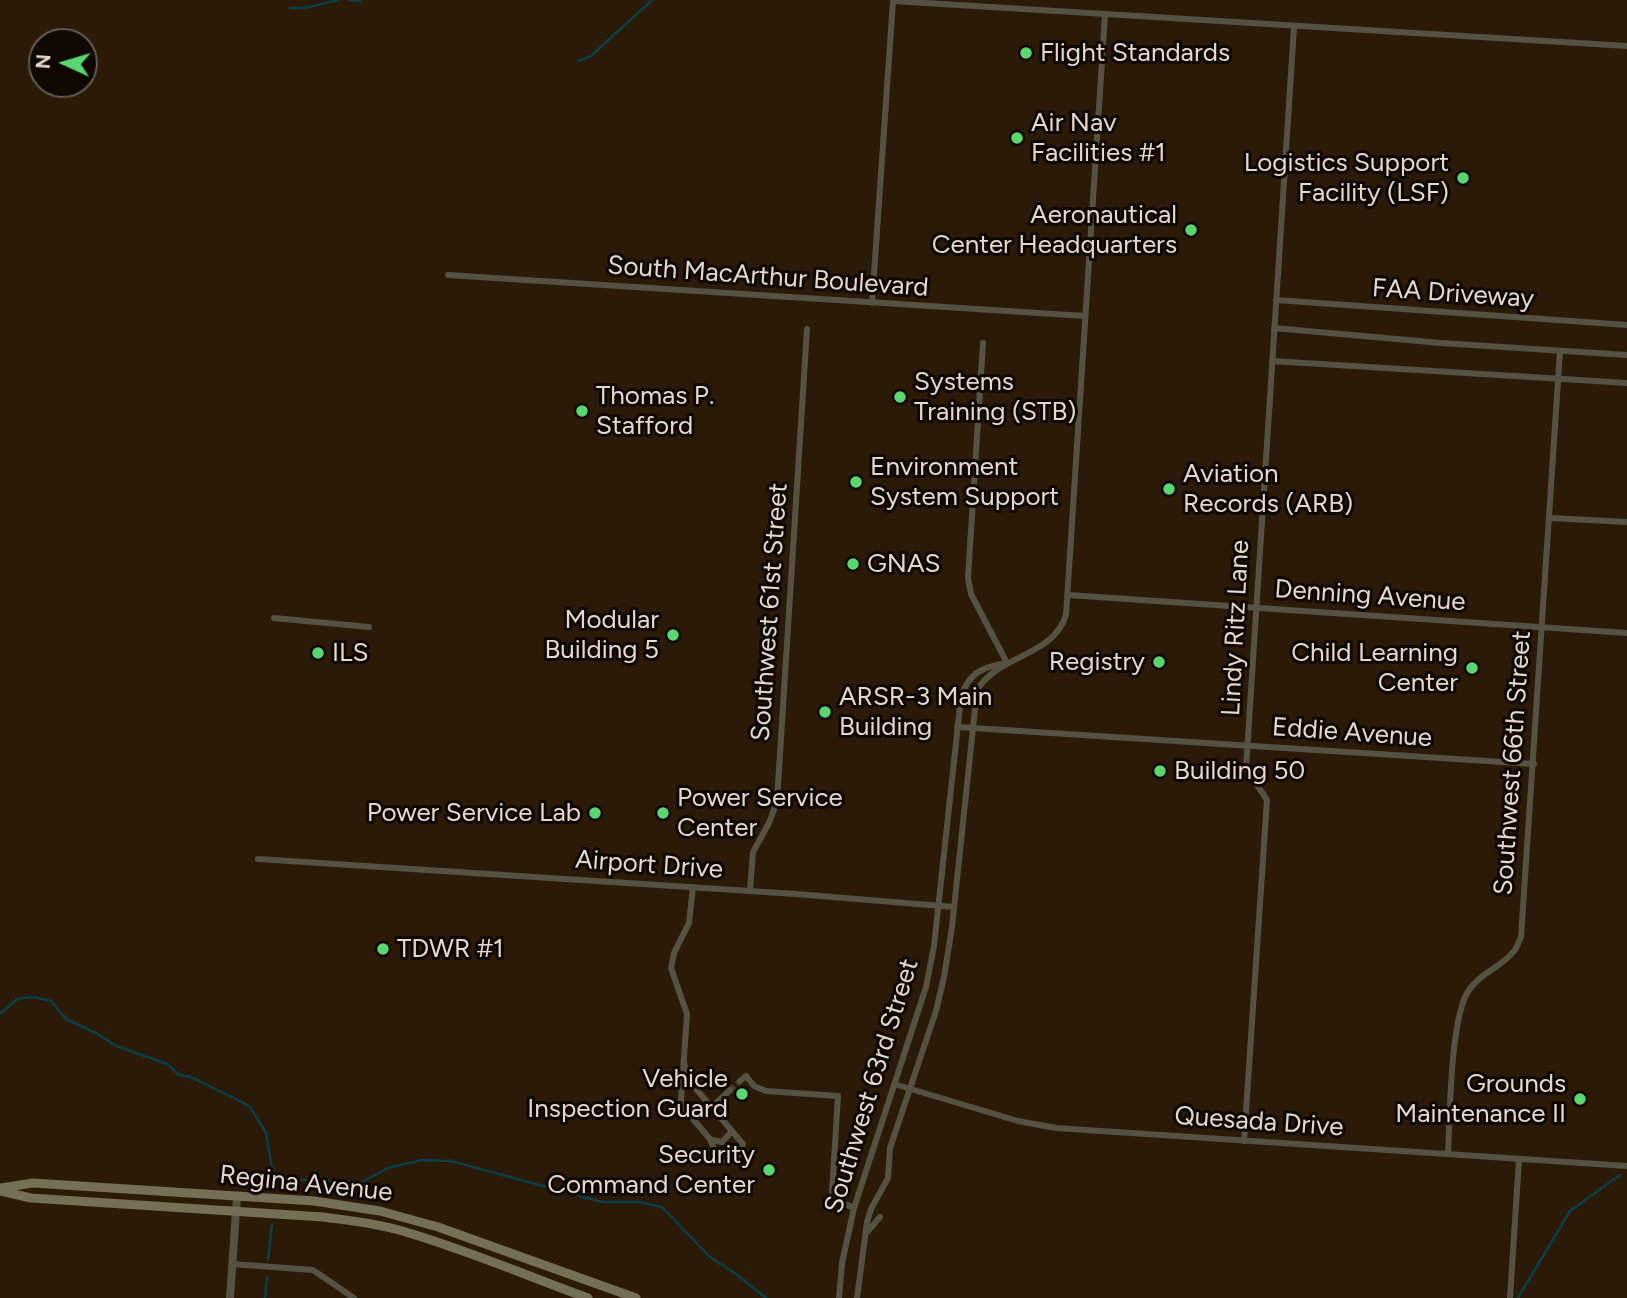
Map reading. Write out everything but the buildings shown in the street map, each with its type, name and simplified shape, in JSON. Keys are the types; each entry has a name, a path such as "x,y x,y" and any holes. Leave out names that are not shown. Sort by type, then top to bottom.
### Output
{"main road":[{"name":"Regina Avenue","path":"0,1190 33,1183 314,1201 407,1217 636,1298"},
{"name":"Regina Avenue","path":"0,1190 31,1198 350,1220 407,1232 587,1298"}],"street":[{"path":"872,303 893,1 1627,46"},
{"name":"Southwest 63rd Street","path":"857,1298 863,1242 871,1209 888,1178 890,1148 944,977 977,690 984,679 1007,663 1046,644 1063,626 1066,615 1105,15"},
{"name":"Lindy Ritz Lane","path":"1244,1141 1267,800 1246,768 1294,27"},
{"name":"South MacArthur Boulevard","path":"448,275 1085,316"},
{"name":"FAA Driveway","path":"1276,300 1627,325"},
{"path":"1274,328 1627,355"},
{"name":"Southwest 61st Street","path":"750,890 753,852 778,801 807,329"},
{"path":"983,343 968,578 971,594 1007,663"},
{"name":"Southwest 66th Street","path":"1448,1154 1460,1010 1468,990 1480,977 1514,951 1521,937 1560,351"},
{"path":"1272,361 1627,383"},
{"path":"1550,518 1627,522"},
{"name":"Denning Avenue","path":"1068,595 1627,633"},
{"path":"274,618 369,627"},
{"name":"Southwest 63rd Street","path":"839,1298 842,1263 854,1208 926,987 939,906 961,696 965,683 975,673 985,667 1007,663"},
{"name":"Eddie Avenue","path":"957,727 1534,764"},
{"name":"Airport Drive","path":"258,859 750,890 954,907"},
{"path":"684,1063 691,1083 743,1144 743,1150 732,1162 718,1158 710,1139 681,1105 687,1014 671,968 674,953 689,923 693,887"},
{"path":"743,1078 765,1091 838,1096 832,1192 834,1199 854,1208"},
{"name":"Quesada Drive","path":"894,1084 1018,1121 1056,1128 1627,1166"},
{"path":"712,1107 730,1090"},
{"path":"710,1139 722,1142 732,1131"},
{"path":"1510,1298 1519,1159"},
{"path":"230,1298 237,1197"},
{"path":"863,1242 868,1229 880,1217"},
{"path":"232,1264 313,1270 354,1298"}],"waterway":[{"path":"290,8 305,8 338,0"},
{"path":"349,0 360,1"},
{"path":"578,61 591,56 652,0"},
{"path":"0,1014 22,998 33,997 51,1001 66,1019 116,1046 167,1064 179,1075 191,1077 250,1107 266,1133 274,1179 362,1182 388,1168 422,1160 451,1161 602,1202 639,1202 662,1207 710,1257 766,1298"},
{"path":"1518,1298 1570,1211 1620,1175"},
{"path":"268,1260 272,1224"},
{"path":"265,1298 267,1278"}],"tunnel":[{"path":"730,1090 740,1081"}],"place":[{"name":"Flight Standards","path":"1026,53"},
{"name":"Air Nav Facilities #1","path":"1017,138"},
{"name":"Logistics Support Facility (LSF)","path":"1463,178"},
{"name":"Aeronautical Center Headquarters","path":"1191,230"},
{"name":"Systems Training (STB)","path":"900,397"},
{"name":"Thomas P. Stafford","path":"582,411"},
{"name":"Environment System Support","path":"856,482"},
{"name":"Aviation Records (ARB)","path":"1169,489"},
{"name":"GNAS","path":"853,564"},
{"name":"Modular Building 5","path":"673,635"},
{"name":"ILS","path":"318,653"},
{"name":"Registry","path":"1159,662"},
{"name":"Child Learning Center","path":"1472,668"},
{"name":"ARSR-3 Main Building","path":"825,712"},
{"name":"Building 50","path":"1160,771"},
{"name":"Power Service Lab","path":"595,813"},
{"name":"Power Service Center","path":"663,813"},
{"name":"TDWR #1","path":"383,949"},
{"name":"Vehicle Inspection Guard","path":"742,1094"},
{"name":"Grounds Maintenance II","path":"1580,1099"},
{"name":"Security Command Center","path":"769,1170"}]}
